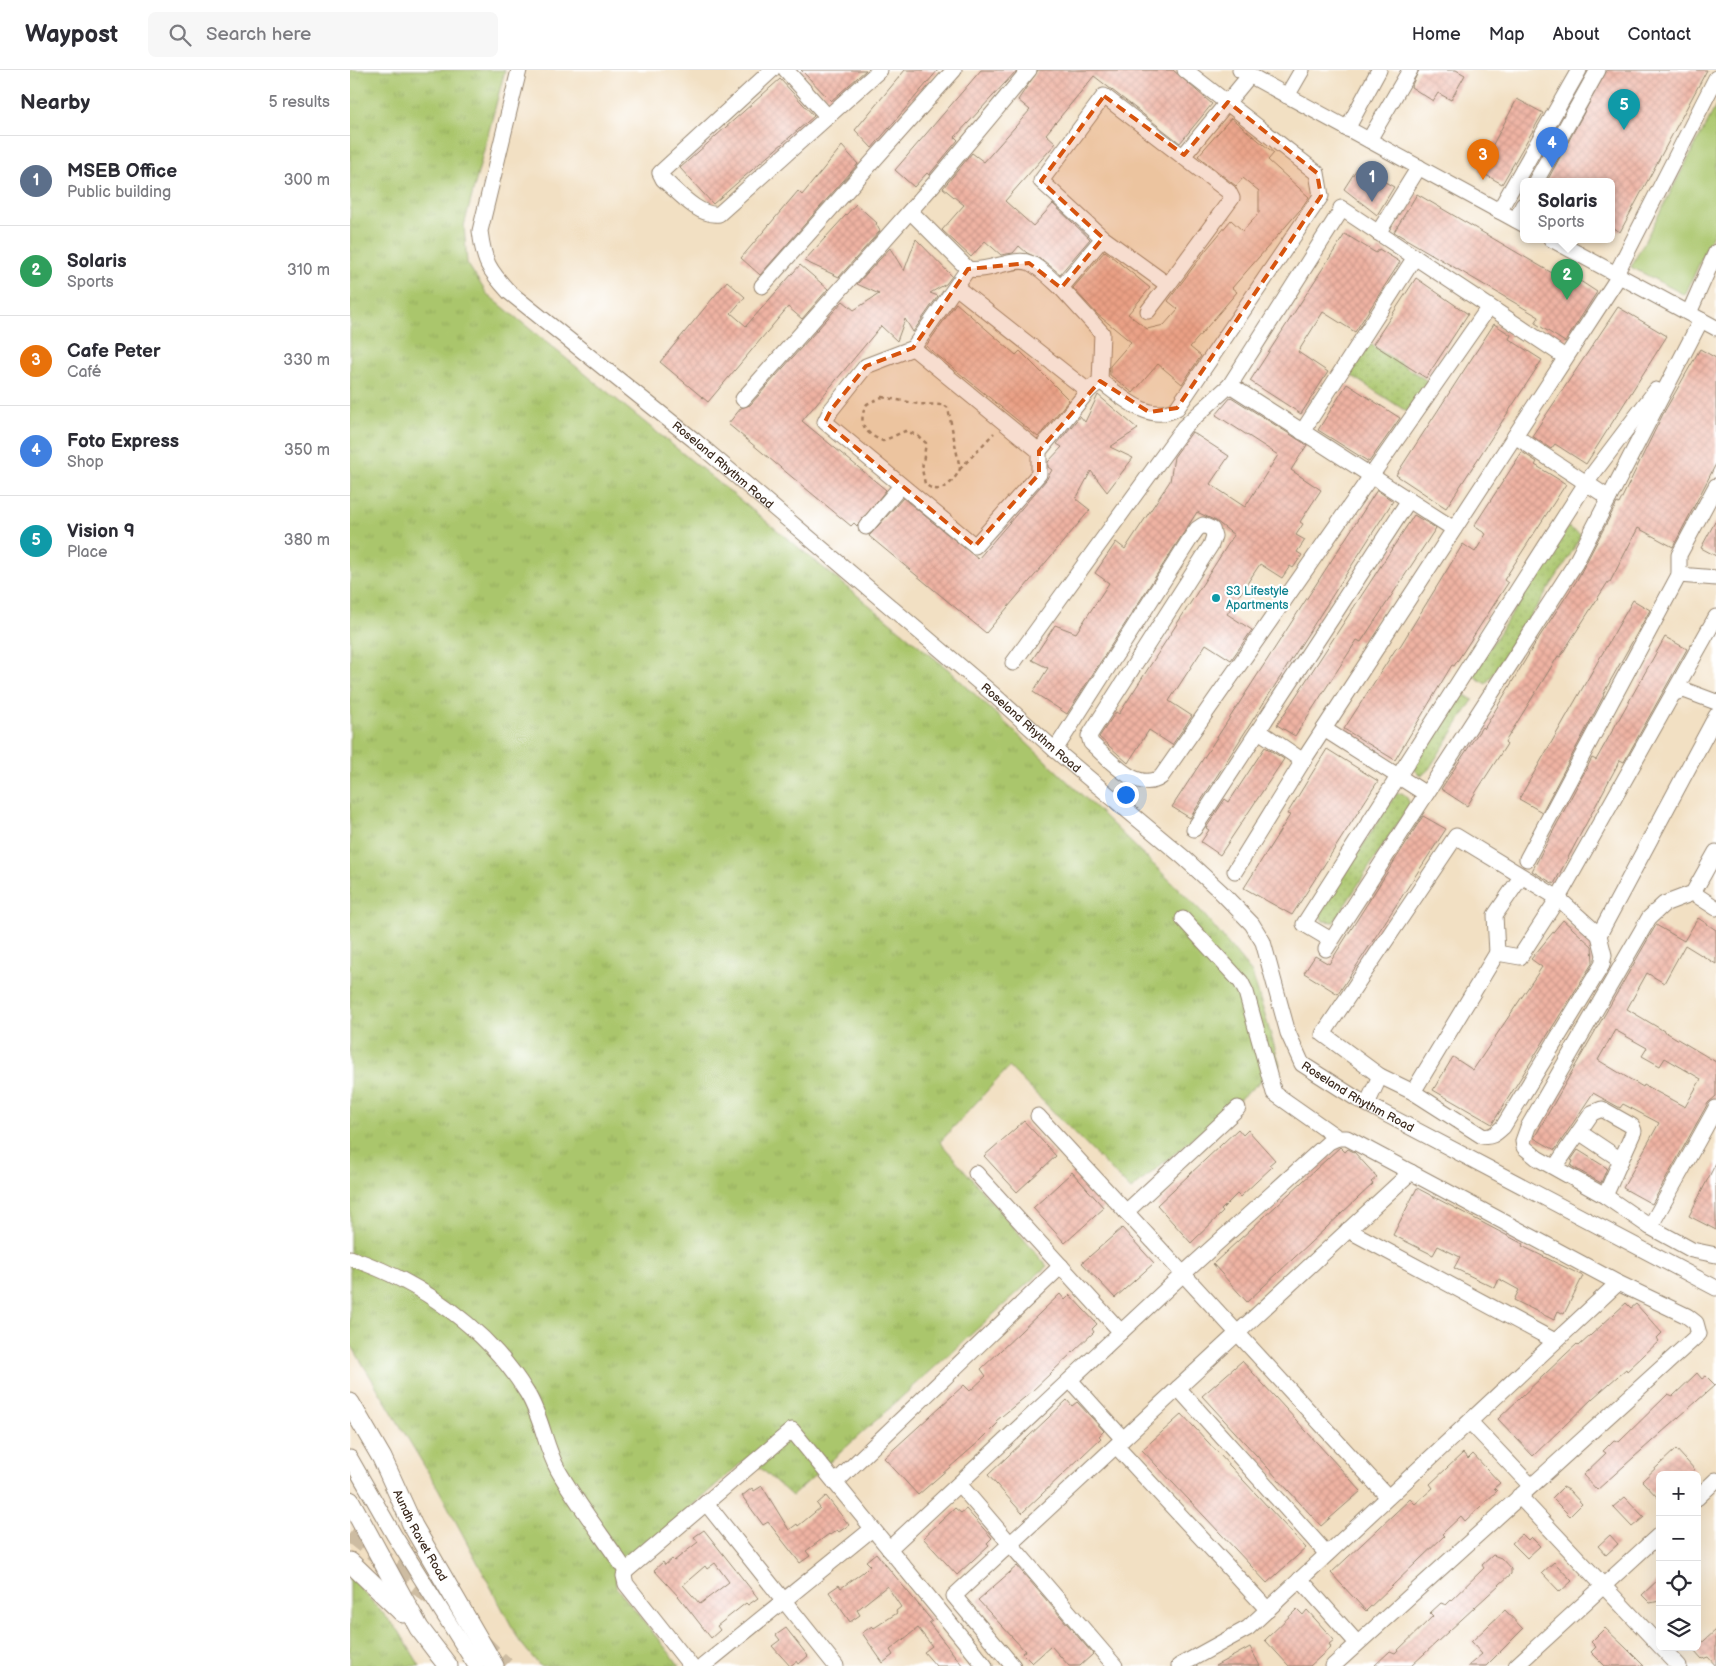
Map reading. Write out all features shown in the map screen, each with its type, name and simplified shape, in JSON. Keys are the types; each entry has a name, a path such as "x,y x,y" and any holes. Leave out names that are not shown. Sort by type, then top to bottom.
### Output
{"main road":[{"name":"Aundh Ravet Road","path":"350,1403 382,1458 413,1526 494,1666"},
{"path":"350,1501 419,1628 448,1666"},
{"path":"350,1562 419,1628"}],"street":[{"name":"Roseland Rhythm Road","path":"519,70 480,231 482,253 490,271 509,292 694,440 994,695 1055,750 1183,857 1252,924 1263,942 1288,1033 1302,1064 1367,1104 1716,1288"},
{"path":"772,70 660,173 663,179 702,211 711,215 719,214 880,70"},
{"path":"786,70 828,117"},
{"path":"762,286 954,70"},
{"path":"743,399 910,211 1029,70"},
{"path":"956,286 1094,386 1139,409 1149,412 1172,411 1177,408 1321,196 1317,173 1185,70"},
{"path":"1287,96 1302,70"},
{"path":"1347,129 1379,70"},
{"path":"1369,140 1410,70"},
{"path":"1499,211 1579,70"},
{"path":"1538,178 1598,70"},
{"path":"1184,155 1228,102 1245,73 1520,222"},
{"path":"1235,871 1303,761 1515,436 1617,275 1716,78"},
{"path":"1148,311 1232,198 1229,192 1184,155 1104,96 1041,181 1103,238 1168,284"},
{"path":"1378,233 1418,168"},
{"path":"1013,663 1184,426 1230,385 1341,209 1566,357"},
{"path":"910,211 968,269 976,271 1020,262 1029,263 1062,288 1102,333 1103,342 1094,386 1038,451 1039,474 974,546 826,422 831,410 866,366 913,348 968,269"},
{"path":"1062,288 1103,238"},
{"path":"1558,243 1716,328"},
{"path":"1681,358 1586,483 1304,924 1328,944 1575,564 1681,358 1716,252"},
{"path":"1302,432 1414,258"},
{"path":"1055,750 1197,528 1203,525 1212,529 1214,536 1211,546 1089,736 1091,743 1125,773 1146,783 1154,782 1161,777 1489,307"},
{"path":"913,348 1038,451"},
{"path":"1230,385 1373,475 1454,529"},
{"path":"1515,436 1609,498"},
{"path":"866,527 901,486"},
{"path":"1527,858 1679,575 1679,555 1716,486"},
{"path":"1194,828 1260,731 1409,500"},
{"path":"1679,575 1716,578"},
{"path":"1497,953 1520,956 1558,898 1716,617"},
{"path":"1674,694 1684,690 1716,702"},
{"path":"1599,935 1716,716"},
{"path":"1324,729 1426,794"},
{"path":"1260,731 1303,761"},
{"path":"1456,836 1521,877 1558,898 1599,935 1604,955 1602,965 1503,1126 1496,1134 1488,1137 1482,1136 1413,1092 1380,1076 1324,1034 1456,836"},
{"path":"1716,852 1694,893 1664,904 1649,918 1528,1127 1523,1140 1524,1147 1537,1158 1605,1196 1650,1227 1692,1250 1716,1255"},
{"path":"1413,1092 1497,953 1495,915 1521,877"},
{"path":"1694,893 1716,908"},
{"path":"1183,919 1241,982 1246,992 1274,1092 1338,1138"},
{"path":"1367,1104 1380,1076"},
{"path":"1126,1212 1238,1108"},
{"path":"1650,1227 1716,1108"},
{"path":"1555,1167 1592,1112 1597,1109 1602,1109 1632,1126 1633,1136 1605,1196"},
{"path":"1038,1116 1388,1497"},
{"path":"1579,1132 1621,1160"},
{"path":"889,1549 1183,1274 1329,1142 1338,1138 1347,1138 1618,1283 1687,1316 1696,1323 1699,1334 1333,1666"},
{"path":"1013,1666 954,1596 1410,1172"},
{"path":"976,1173 1121,1332"},
{"path":"1348,1230 1556,1341"},
{"path":"350,1258 376,1267 448,1308 505,1361 528,1394 558,1469 626,1571"},
{"path":"835,1483 1062,1266"},
{"path":"1179,1666 1248,1628 1618,1283"},
{"path":"1070,1380 1119,1443 1268,1610"},
{"path":"1178,1388 1327,1554"},
{"path":"1470,1422 1531,1486"},
{"path":"692,1666 626,1584 624,1576 626,1571 792,1430 985,1666"},
{"path":"350,1458 394,1535 476,1666"},
{"path":"1701,1494 1716,1480"},
{"path":"959,1484 1115,1666"},
{"path":"1519,1496 1656,1641"},
{"path":"706,1504 836,1666"},
{"path":"703,1666 782,1600 872,1529"},
{"path":"1516,1666 1656,1538"},
{"path":"1300,1579 1357,1643"},
{"path":"1666,1651 1679,1666"}],"path":[{"path":"960,469 948,408 944,405 918,404 882,397 867,404 861,417 863,426 869,434 883,441 905,431 911,431 924,440 926,450 923,478 928,486 937,489 945,488 956,478 960,469 1004,423"}],"highlighted area":[{"path":"1104,96 1184,155 1228,102 1317,173 1321,196 1177,408 1149,412 1100,381 1039,451 1039,474 975,546 825,422 831,410 866,366 913,348 968,269 1029,263 1061,288 1103,238 1041,181"}],"green space":[{"path":"350,70 505,70 464,226 467,263 487,294 949,670 1098,810 1201,911 1252,973 1280,1065 1131,1190 1009,1067 940,1142 1047,1266 792,1496 748,1457 616,1572 616,1587 680,1666 540,1666 520,1642 439,1490 350,1343"},
{"path":"1716,106 1716,227 1685,295 1631,267"},
{"path":"1370,344 1429,382 1409,413 1350,375"},
{"path":"1568,527 1581,535 1566,562 1486,684 1472,675"},
{"path":"1460,692 1473,700 1429,769 1421,776 1414,769 1416,763"},
{"path":"1402,793 1410,804 1334,922 1323,921 1320,916 1321,911 1393,798 1396,794"},
{"path":"350,1577 399,1631 420,1666 350,1666"}],"building":[{"path":"801,70 866,70 831,101"},
{"path":"905,70 938,70 872,148 855,130"},
{"path":"981,70 1017,70 955,137 958,140 929,175 927,173 914,187 895,170"},
{"path":"1038,70 1173,70 1212,104 1180,143 1094,76 1046,134 1056,143 1005,201 1033,226 1053,204 1090,239 1060,274 1044,261 1027,253 1019,246 1013,253 1001,255 985,241 971,257 942,230 964,205 943,188 972,153 984,162 1030,110 1018,100"},
{"path":"1419,70 1456,70 1465,75 1451,100 1438,93 1433,101 1411,87"},
{"path":"1607,70 1707,70 1620,232 1615,229 1615,178 1549,178"},
{"path":"780,79 814,116 713,204 680,168"},
{"path":"1517,99 1543,113 1502,184 1479,171"},
{"path":"1231,118 1274,153 1268,160 1309,197 1300,210 1232,288 1237,292 1190,347 1201,356 1182,384 1158,364 1133,393 1110,375 1110,366 1131,342 1097,314 1073,288 1105,251 1150,288 1128,314 1147,329 1164,325 1178,309 1168,301 1231,220 1243,231 1259,213 1259,191 1243,178 1236,186 1198,156"},
{"path":"842,146 858,164 760,275 741,258 798,191 802,195"},
{"path":"1358,167 1394,187 1377,215 1344,189"},
{"path":"1417,194 1564,280 1568,273 1597,292 1565,342 1535,323 1539,317 1394,232"},
{"path":"856,204 877,223 880,231 839,277 804,261"},
{"path":"1345,234 1376,253 1379,249 1400,262 1355,332 1323,312 1298,352 1328,372 1301,414 1250,381"},
{"path":"916,239 952,276 946,284 930,293 938,296 913,332 905,319 897,341 881,326 802,421 886,490 857,526 854,523 851,526 728,424 741,408 750,405 843,301 854,310 879,294 857,284 890,248 904,271"},
{"path":"800,265 828,289 802,319 788,307 708,402 660,362 727,281 745,297 731,313 746,326"},
{"path":"1416,278 1468,314 1426,378 1373,344"},
{"path":"956,303 1016,355 1020,351 1069,400 1038,437 926,346"},
{"path":"1618,307 1667,336 1586,464 1555,444 1551,449 1532,436"},
{"path":"1494,324 1511,335 1509,339 1542,360 1446,508 1396,475"},
{"path":"1700,349 1716,358 1716,464 1673,547 1638,528 1610,582 1608,582 1560,657 1558,656 1505,742 1507,744 1467,806 1441,789 1482,727 1484,729 1536,642 1577,580 1617,503 1619,504 1663,414"},
{"path":"1347,384 1400,418 1369,462 1318,430"},
{"path":"1098,395 1138,429 1110,447 1133,458 1107,492 1091,471 1076,499 1090,510 986,633 869,536 903,498 978,559 1046,480 1052,470 1048,467 1048,462 1062,447 1057,444 1080,416 1085,422"},
{"name":"S3 Lifestyle Apartments","path":"1231,397 1307,445 1291,470 1321,490 1300,522 1303,524 1296,535 1305,540 1297,552 1302,555 1293,568 1290,566 1282,578 1260,564 1227,614 1252,630 1231,660 1206,644 1169,701 1192,716 1172,745 1149,730 1128,763 1099,737 1116,712 1119,714 1234,535 1216,521 1197,512 1067,714 1033,692 1048,668 1032,660 1055,625 1076,633 1109,583 1095,573 1116,542 1125,549 1170,481 1174,457 1192,432 1229,456 1210,484 1245,507 1278,455 1216,415"},
{"path":"1522,452 1537,462 1535,465 1566,484 1504,580 1508,583 1454,666 1452,665 1395,760 1344,729 1397,647 1399,648 1463,544 1475,552 1486,534 1474,526"},
{"path":"1377,490 1393,501 1190,818 1172,807"},
{"path":"1414,515 1436,528 1361,642 1357,640 1295,736 1277,725"},
{"path":"1716,520 1716,556 1701,548"},
{"path":"1633,600 1650,610 1603,694 1542,812 1519,799"},
{"path":"1665,637 1687,649 1624,762 1620,760 1554,884 1532,871 1592,758 1596,760"},
{"path":"1265,747 1284,759 1220,855 1201,842 1209,830 1206,828 1225,799 1229,802"},
{"path":"1327,749 1378,781 1292,915 1244,888 1290,815 1287,814"},
{"path":"1423,816 1446,829 1338,994 1304,973 1315,956 1329,964"},
{"path":"1698,918 1716,930 1716,964 1685,945 1664,983 1647,973 1627,1009 1716,1062 1716,1096 1708,1103 1652,1204 1623,1188 1659,1123 1623,1104 1620,1108 1593,1093 1555,1150 1534,1138 1656,925 1684,941","holes":["1615,1030 1647,1048 1642,1056 1660,1066 1665,1058 1701,1079 1685,1107 1644,1085 1643,1087 1598,1060"]},
{"path":"1563,920 1592,946 1593,962 1492,1124 1433,1090 1453,1057 1473,1070 1542,967 1531,959"},
{"path":"1024,1121 1056,1156 1017,1192 984,1156"},
{"path":"1238,1129 1243,1135 1248,1130 1275,1160 1269,1165 1272,1167 1240,1197 1237,1194 1221,1210 1223,1212 1191,1243 1157,1205"},
{"path":"1340,1147 1345,1152 1348,1149 1354,1152 1377,1177 1371,1182 1373,1184 1247,1302 1213,1264"},
{"path":"1578,1150 1607,1168 1601,1183 1571,1166 1573,1161 1571,1160"},
{"path":"1716,1163 1716,1230 1689,1216"},
{"path":"1072,1172 1104,1208 1065,1243 1033,1208"},
{"path":"1417,1188 1523,1244 1522,1246 1583,1276 1564,1314 1558,1311 1554,1320 1514,1300 1519,1290 1499,1279 1495,1288 1454,1268 1460,1257 1438,1246 1433,1255 1393,1235"},
{"path":"1122,1228 1154,1263 1115,1298 1082,1263"},
{"path":"1060,1294 1065,1300 1070,1295 1097,1324 1092,1329 1094,1332 1030,1393 996,1421 998,1423 981,1440 918,1495 884,1458 964,1385 970,1391 986,1376 981,1369"},
{"path":"1626,1303 1631,1308 1636,1304 1662,1333 1657,1338 1659,1341 1627,1371 1626,1369 1593,1398 1533,1456 1498,1419 1577,1344 1579,1346"},
{"path":"1242,1361 1361,1491 1321,1526 1202,1396"},
{"path":"1697,1373 1702,1379 1706,1376 1715,1385 1597,1490 1583,1475 1606,1453 1603,1451 1614,1440 1619,1442 1668,1394 1673,1396"},
{"path":"1067,1400 1072,1406 1077,1402 1104,1431 1099,1436 1101,1438 1022,1513 988,1475"},
{"path":"1182,1414 1306,1548 1267,1583 1142,1450"},
{"path":"1676,1449 1695,1470 1656,1471 1656,1496 1642,1481"},
{"path":"1463,1453 1468,1459 1473,1454 1500,1483 1494,1488 1497,1491 1465,1521 1461,1516 1442,1534 1444,1536 1366,1611 1331,1573 1410,1499 1415,1504 1433,1488 1430,1484"},
{"path":"762,1486 789,1530 797,1524 798,1526 820,1508 817,1504 826,1496 849,1525 839,1532 837,1530 829,1534 806,1551 810,1556 800,1563 768,1522 763,1525 742,1496 752,1488 754,1491"},
{"path":"1563,1487 1569,1490 1582,1504 1570,1516 1552,1498"},
{"path":"1625,1497 1644,1517 1632,1527 1613,1507"},
{"path":"955,1508 961,1513 966,1509 992,1538 987,1543 989,1545 957,1575 923,1538"},
{"path":"704,1530 758,1598 748,1605 746,1603 717,1626 720,1630 711,1638 679,1597 654,1570 663,1562 665,1565 672,1559 674,1561 698,1542 694,1537","holes":["715,1563 729,1582 700,1604 683,1585 705,1566 707,1569"]},
{"path":"1522,1534 1528,1540 1531,1537 1540,1546 1527,1558 1512,1543"},
{"path":"1610,1535 1618,1544 1606,1555 1598,1546"},
{"path":"876,1553 932,1621 929,1623 963,1666 936,1666 924,1652 932,1646 918,1628 890,1650 893,1655 883,1663 862,1633 872,1626 874,1628 897,1613 896,1611 901,1607 887,1586 857,1610 860,1615 850,1622 829,1592 839,1585 841,1588 863,1572 870,1565 866,1561"},
{"path":"1493,1555 1501,1558 1511,1569 1511,1574 1411,1666 1374,1666 1390,1651 1395,1653 1433,1616 1430,1613 1441,1603 1446,1605 1484,1568 1482,1565"},
{"path":"1554,1562 1572,1581 1560,1592 1542,1573"},
{"path":"1017,1566 1093,1654 1080,1666 1069,1666 1051,1646 1032,1663 1022,1653 1025,1651 978,1600"},
{"path":"1656,1582 1656,1602 1650,1603 1642,1595"},
{"path":"1297,1609 1303,1615 1307,1610 1334,1640 1329,1644 1331,1647 1310,1666 1289,1666 1265,1640"},
{"path":"1505,1610 1523,1629 1486,1666 1468,1666 1482,1654 1471,1642"},
{"path":"786,1628 808,1656 799,1664 797,1661 790,1666 772,1646 780,1640 776,1635"},
{"path":"1605,1628 1644,1666 1605,1666 1591,1652 1596,1647 1591,1642"},
{"path":"1716,1630 1716,1666 1708,1657 1702,1659 1695,1651 1701,1651 1701,1644"},
{"path":"1250,1647 1260,1666 1215,1666"}],"tunnel":[{"path":"350,1533 444,1606 505,1666"}],"place":[{"name":"Vision 9","path":"1624,130"},
{"name":"Foto Express","path":"1552,168"},
{"name":"Cafe Peter","path":"1483,180"},
{"name":"MSEB Office","path":"1372,202"},
{"name":"Solaris","path":"1567,300"},
{"name":"S3 Lifestyle Apartments","path":"1216,598"}]}
